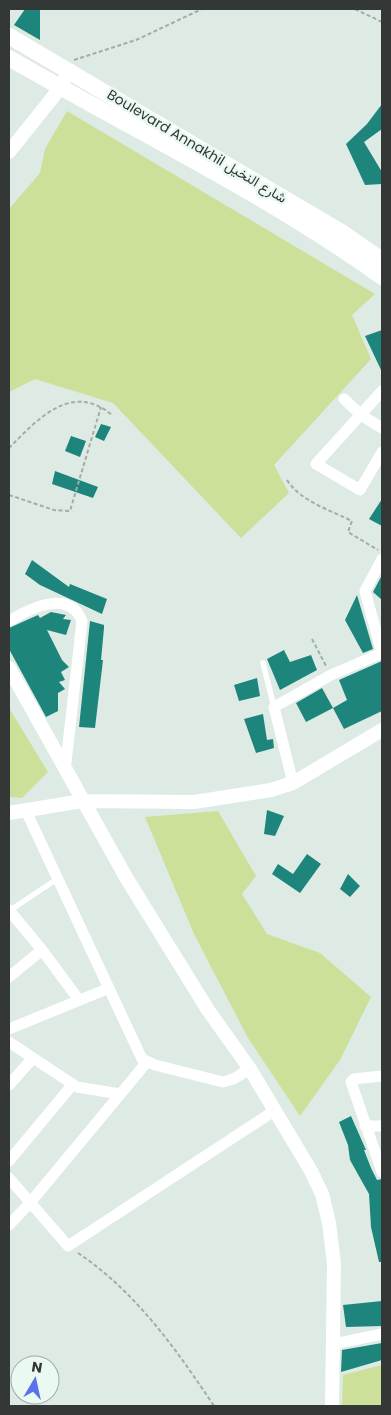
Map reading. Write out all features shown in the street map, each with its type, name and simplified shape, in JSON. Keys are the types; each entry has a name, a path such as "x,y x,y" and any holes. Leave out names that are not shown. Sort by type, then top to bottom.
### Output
{"main road":[{"name":"Boulevard Annakhil شارع النخيل","path":"9,36 343,233 382,260"},
{"name":"Boulevard Annakhil شارع النخيل","path":"9,58 276,208 382,277"}],"street":[{"path":"9,152 60,88 66,68"},
{"path":"382,391 317,465 360,490 382,452"},
{"path":"344,398 361,415 382,428"},
{"path":"293,783 273,709 274,706 330,675 382,653 365,591 382,557"},
{"path":"9,620 26,611 51,603 60,604 76,612 82,621 64,771"},
{"path":"9,668 64,771 208,1010 250,1069 311,1171 322,1194 329,1223 334,1264 332,1406"},
{"path":"9,813 26,812 82,801 194,802 244,795 293,783 382,730"},
{"path":"26,812 59,878 107,988 139,1054 147,1062 223,1082 233,1080 250,1069"},
{"path":"9,911 42,950 79,1000"},
{"path":"9,977 42,950"},
{"path":"9,1030 107,988"},
{"path":"9,1042 32,1059 79,1088 120,1094"},
{"path":"9,1085 32,1059"},
{"path":"9,1225 29,1204 147,1062"},
{"path":"382,1076 354,1079 351,1082 382,1172"},
{"path":"9,1160 73,1084"},
{"path":"9,1178 29,1204 68,1246 274,1111"},
{"path":"365,1126 382,1126"},
{"path":"334,1344 382,1334"}],"lane":[{"path":"263,663 274,706"},
{"path":"9,911 59,878"}],"path":[{"path":"66,68 84,56 136,40 202,9"},
{"path":"355,9 382,22"},
{"path":"9,448 40,416 51,409 77,402 101,407 112,415"},
{"path":"9,495 54,510 70,511 101,407"},
{"path":"287,480 292,487 310,500 352,522 348,532 377,549 382,557"},
{"path":"312,639 330,675"},
{"path":"68,1246 103,1270 144,1310 214,1406"}],"green space":[{"path":"67,111 375,294 352,315 371,359 274,465 289,493 241,538 113,403 35,379 9,392 9,209 40,173 45,149"},
{"path":"9,708 48,772 22,798 9,797"},
{"path":"218,811 256,876 242,894 267,934 320,953 371,997 340,1060 300,1116 248,1038 194,934 145,817"},
{"path":"382,1365 382,1406 342,1406 343,1375"}],"building":[{"path":"25,9 40,9 40,40 14,25"},
{"path":"382,104 382,129 364,142 382,172 382,184 365,185 346,144 367,124"},
{"path":"382,330 382,372 365,336"},
{"path":"101,424 111,427 104,441 95,437"},
{"path":"71,436 86,441 80,457 65,451"},
{"path":"55,471 98,487 93,498 52,484"},
{"path":"382,499 382,526 369,519"},
{"path":"32,560 69,587 70,584 107,599 102,614 40,585 25,574"},
{"path":"382,575 382,600 373,592"},
{"path":"357,595 373,649 363,653 345,620"},
{"path":"51,612 66,615 63,619 71,620 66,635 47,630 62,660 69,667 61,672 65,680 59,682 65,689 58,693 58,711 46,717 9,649 9,628 38,615 40,618"},
{"path":"90,621 104,625 101,660 103,660 95,728 79,727"},
{"path":"284,650 290,662 311,655 317,670 280,690 267,659"},
{"path":"382,661 382,711 344,729 333,708 347,700 339,680"},
{"path":"257,678 260,696 239,701 234,685"},
{"path":"322,688 333,708 306,722 296,703"},
{"path":"263,714 267,740 273,739 274,748 256,753 244,719"},
{"path":"267,810 284,816 275,836 264,834"},
{"path":"307,854 321,864 300,893 272,874 278,864 293,874"},
{"path":"348,874 360,886 350,897 340,889"},
{"path":"351,1116 366,1150 364,1150 371,1168 377,1180 382,1179 382,1262 379,1262 371,1227 369,1194 350,1160 348,1145 339,1122"},
{"path":"382,1301 382,1326 346,1327 343,1305"},
{"path":"382,1343 382,1360 341,1372 342,1350"}]}
